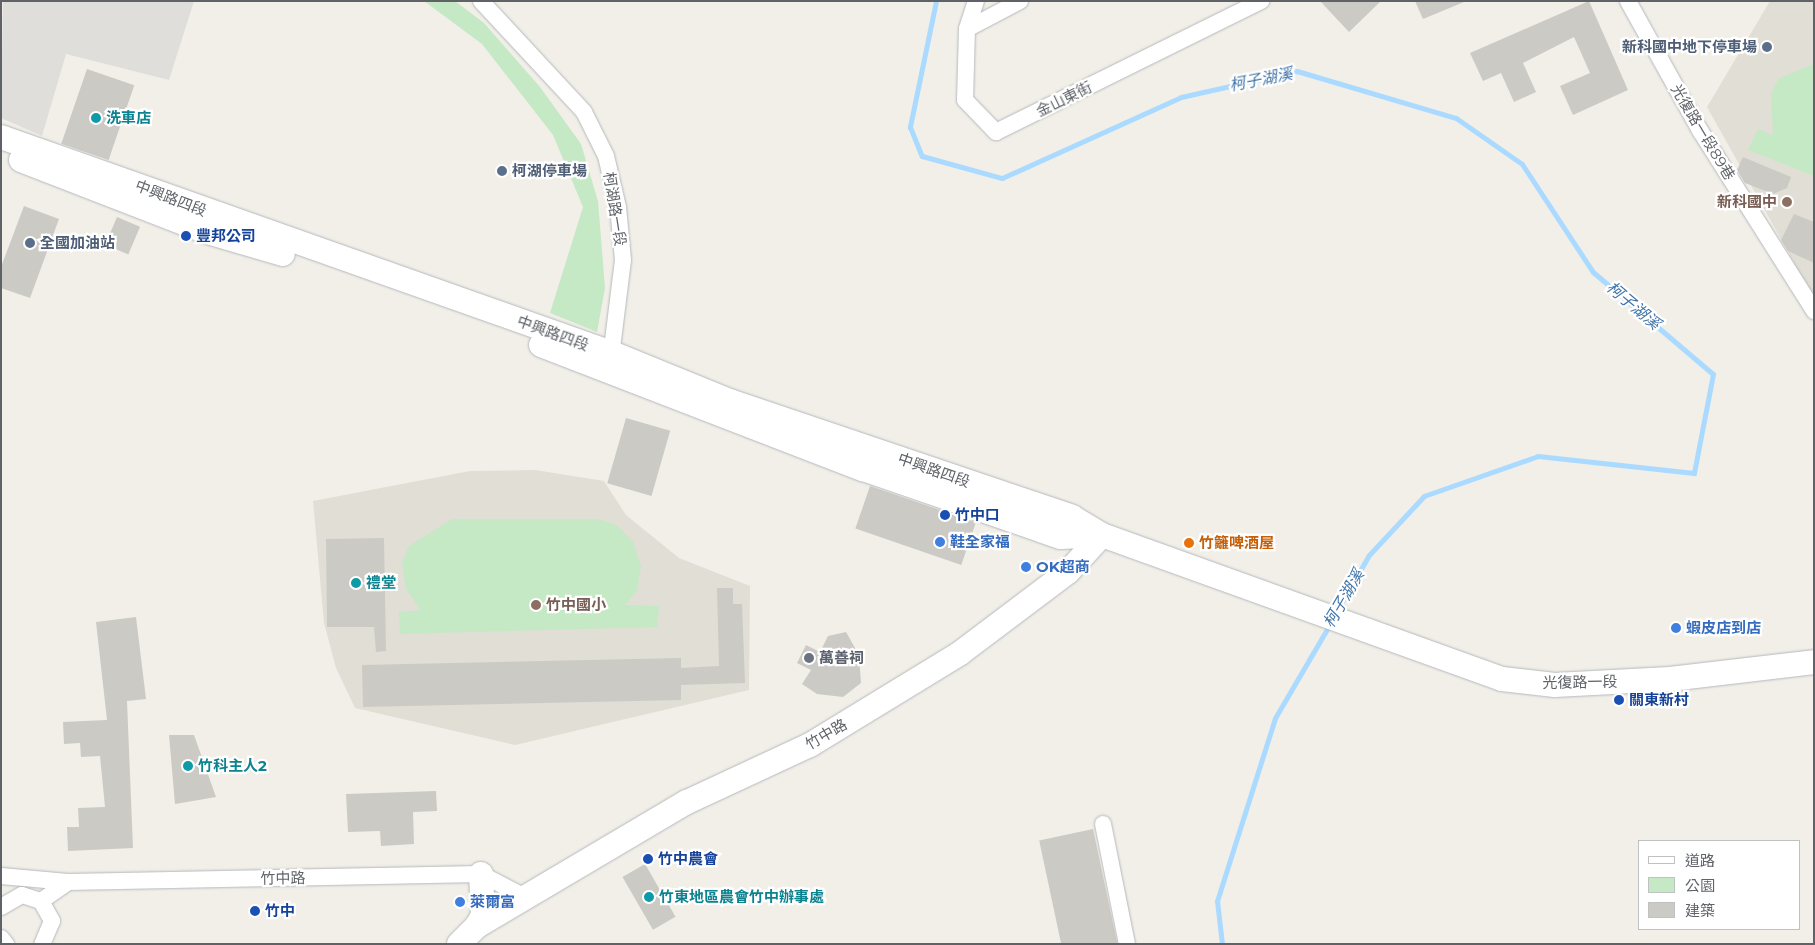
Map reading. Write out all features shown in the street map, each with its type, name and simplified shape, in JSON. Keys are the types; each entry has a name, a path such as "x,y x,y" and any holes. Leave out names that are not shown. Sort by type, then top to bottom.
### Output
{"main road":[{"name":"中興路四段","path":"1,136 611,362 854,466 1052,534 1102,535 1310,607"},
{"name":"中興路四段","path":"1,154 204,231 296,257 611,362"},
{"name":"竹中路","path":"458,944 477,926 687,802 810,745 959,654 1068,572 1102,535"},
{"name":"光復路一段","path":"1310,607 1502,679 1555,685 1670,679 1814,662"},
{"path":"477,926 484,909 481,874"}],"street":[{"name":"柯湖路一段","path":"481,1 584,112 606,156 618,207 623,260 611,362"},
{"name":"金山東街","path":"976,1 967,29 965,100 996,132 1261,1"},
{"path":"967,29 1020,1"},
{"name":"光復路一段89巷","path":"1628,1 1701,132 1814,311"},
{"path":"1103,824 1127,944"},
{"name":"竹中路","path":"1,876 68,882 481,874 525,897"},
{"path":"41,901 68,882"},
{"path":"1,907 22,895 41,901 52,921 42,944"},
{"path":"1,938 6,944"}],"shaded area":[{"path":"3,1 194,1 169,80 66,54 42,136 1,118"},
{"name":"新科國中","path":"1770,1 1814,1 1814,298 1707,107"},
{"name":"竹中國小","path":"535,470 604,481 626,515 679,558 750,586 749,690 515,745 355,708 336,668 324,623 313,501 470,471"}],"green space":[{"path":"424,1 455,1 484,23 540,87 581,144 598,201 605,288 597,332 550,313 583,207 553,135 482,44"},
{"path":"1814,64 1814,176 1748,150 1758,129 1773,135 1771,94 1779,78"},
{"path":"452,519 598,519 617,525 633,542 641,567 637,591 625,605 659,606 657,627 400,634 399,612 421,610 406,589 402,563 409,546"}],"building":[{"path":"1320,1 1381,1 1349,32"},
{"path":"1415,1 1464,1 1464,2 1423,19"},
{"path":"1589,1 1628,90 1573,115 1560,86 1590,73 1574,37 1523,63 1536,92 1514,102 1501,73 1483,81 1470,53"},
{"name":"洗車店","path":"87,69 134,85 109,160 61,144"},
{"path":"1743,157 1791,177 1787,188 1773,194 1745,183 1737,170"},
{"name":"全國加油站","path":"24,206 59,219 30,298 1,288 1,267"},
{"path":"1794,214 1814,222 1814,263 1788,251 1781,240"},
{"path":"117,217 140,227 128,254 105,245"},
{"path":"626,418 670,431 651,496 607,483"},
{"path":"870,486 976,522 961,565 855,529"},
{"name":"禮堂","path":"384,538 386,651 376,652 374,627 327,627 326,539"},
{"path":"717,588 733,588 733,604 742,604 745,683 681,685 681,700 363,707 362,665 681,658 681,668 719,666"},
{"path":"136,617 146,699 127,701 133,848 68,851 67,827 79,827 78,808 105,807 100,756 81,757 80,743 64,744 63,722 107,720 96,622"},
{"path":"846,632 859,655 861,683 843,697 817,694 802,684 811,670 797,663 806,645 820,652 828,636"},
{"name":"竹科主人2","path":"169,735 194,735 216,797 175,804"},
{"path":"436,791 437,811 413,812 414,844 381,846 380,831 348,832 346,794"},
{"path":"1093,829 1117,943 1061,944 1039,840"},
{"name":"竹東地區農會竹中辦事處","path":"645,864 676,917 653,930 622,877"}],"waterway":[{"name":"柯子湖溪","path":"936,1 910,127 922,156 1002,178 1181,97 1297,71 1456,118 1522,164 1593,272 1713,374 1694,473 1538,456 1424,496 1369,555 1336,612"},
{"name":"柯子湖溪","path":"1222,944 1217,901 1275,718 1330,624"}],"place":[{"name":"新科國中地下停車場","path":"1767,47"},
{"name":"洗車店","path":"96,118"},
{"name":"柯湖停車場","path":"502,171"},
{"name":"新科國中","path":"1787,202"},
{"name":"豐邦公司","path":"186,236"},
{"name":"全國加油站","path":"30,243"},
{"name":"竹中口","path":"945,515"},
{"name":"鞋全家福","path":"940,542"},
{"name":"竹籬啤酒屋","path":"1189,543"},
{"name":"OK超商","path":"1026,567"},
{"name":"禮堂","path":"356,583"},
{"name":"竹中國小","path":"536,605"},
{"name":"蝦皮店到店","path":"1676,628"},
{"name":"萬善祠","path":"809,658"},
{"name":"關東新村","path":"1619,700"},
{"name":"竹科主人2","path":"188,766"},
{"name":"竹中農會","path":"648,859"},
{"name":"竹東地區農會竹中辦事處","path":"649,897"},
{"name":"萊爾富","path":"460,902"},
{"name":"竹中","path":"255,911"}]}
